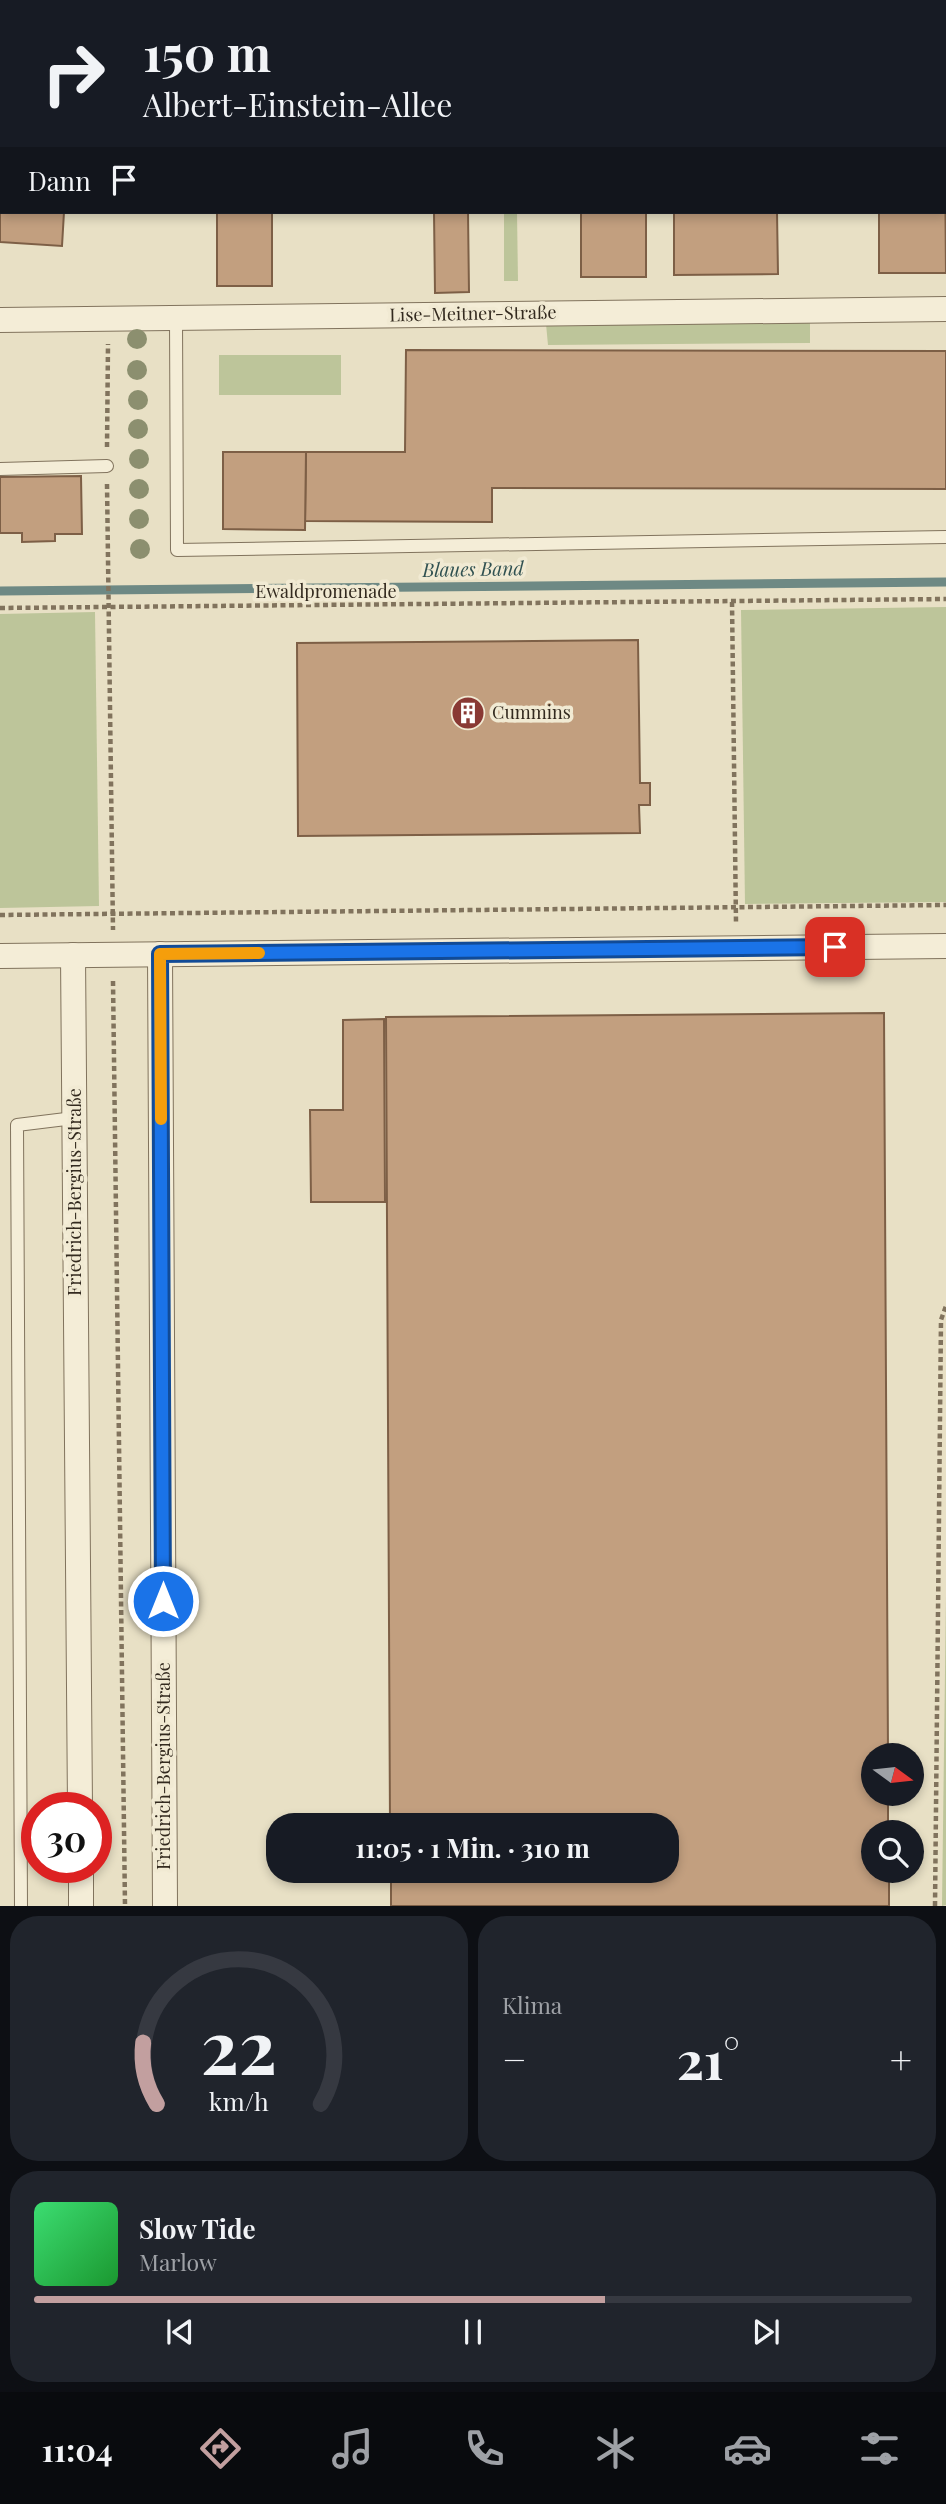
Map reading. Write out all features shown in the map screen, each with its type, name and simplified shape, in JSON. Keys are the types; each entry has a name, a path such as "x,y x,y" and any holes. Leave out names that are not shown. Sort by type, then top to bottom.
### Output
{"street":[{"name":"Lise-Meitner-Straße","path":"0,320 946,309"},
{"path":"0,956 946,946"},
{"name":"Friedrich-Bergius-Straße","path":"160,954 164,1906"},
{"name":"Friedrich-Bergius-Straße","path":"73,955 80,1792"},
{"path":"80,1883 81,1906"}],"lane":[{"path":"176,318 177,550 946,537"},
{"path":"0,469 107,466"},
{"path":"21,1906 17,1125 74,1118"}],"path":[{"path":"108,318 108,566 125,1906"},
{"name":"Ewaldpromenade","path":"0,608 946,599"},
{"path":"732,601 736,948"},
{"path":"0,915 946,905"},
{"path":"934,1906 941,1320 946,1306"}],"green space":[{"path":"504,214 517,214 518,281 504,281"},
{"path":"810,322 810,343 548,345 546,324"},
{"path":"219,355 341,355 341,395 219,395"},
{"path":"946,607 946,902 745,904 741,610"},
{"path":"95,612 99,906 0,908 0,614"},
{"path":"946,1595 946,1905 942,1906 942,1905"}],"building":[{"path":"0,214 64,214 62,246 0,242"},
{"path":"217,214 272,214 272,286 217,286"},
{"path":"434,214 468,214 469,292 435,293"},
{"path":"581,214 646,214 646,277 581,277"},
{"path":"674,214 777,214 778,274 674,275"},
{"path":"879,214 945,214 946,273 879,273"},
{"path":"406,350 946,351 946,489 492,488 492,522 305,521 306,452 405,452"},
{"path":"223,452 306,452 305,530 223,529"},
{"path":"81,476 82,534 55,534 55,541 22,542 22,533 0,533 0,477"},
{"name":"Cummins","path":"638,640 640,783 650,783 650,805 639,805 640,833 298,836 297,643"},
{"path":"884,1013 888,1743 861,1743 861,1806 888,1806 888,1820 861,1820 861,1883 889,1883 889,1906 391,1906 391,1883 679,1883 679,1813 390,1813 386,1017"},
{"path":"384,1019 385,1202 311,1202 310,1110 343,1110 343,1020"}],"waterway":[{"name":"Blaues Band","path":"0,591 946,582"}],"slow traffic":[{"path":"161,1119 160,954 259,953"}],"place":[{"name":"Cummins","path":"468,713"}],"route":[{"path":"163,1601 160,954 835,947"}]}
